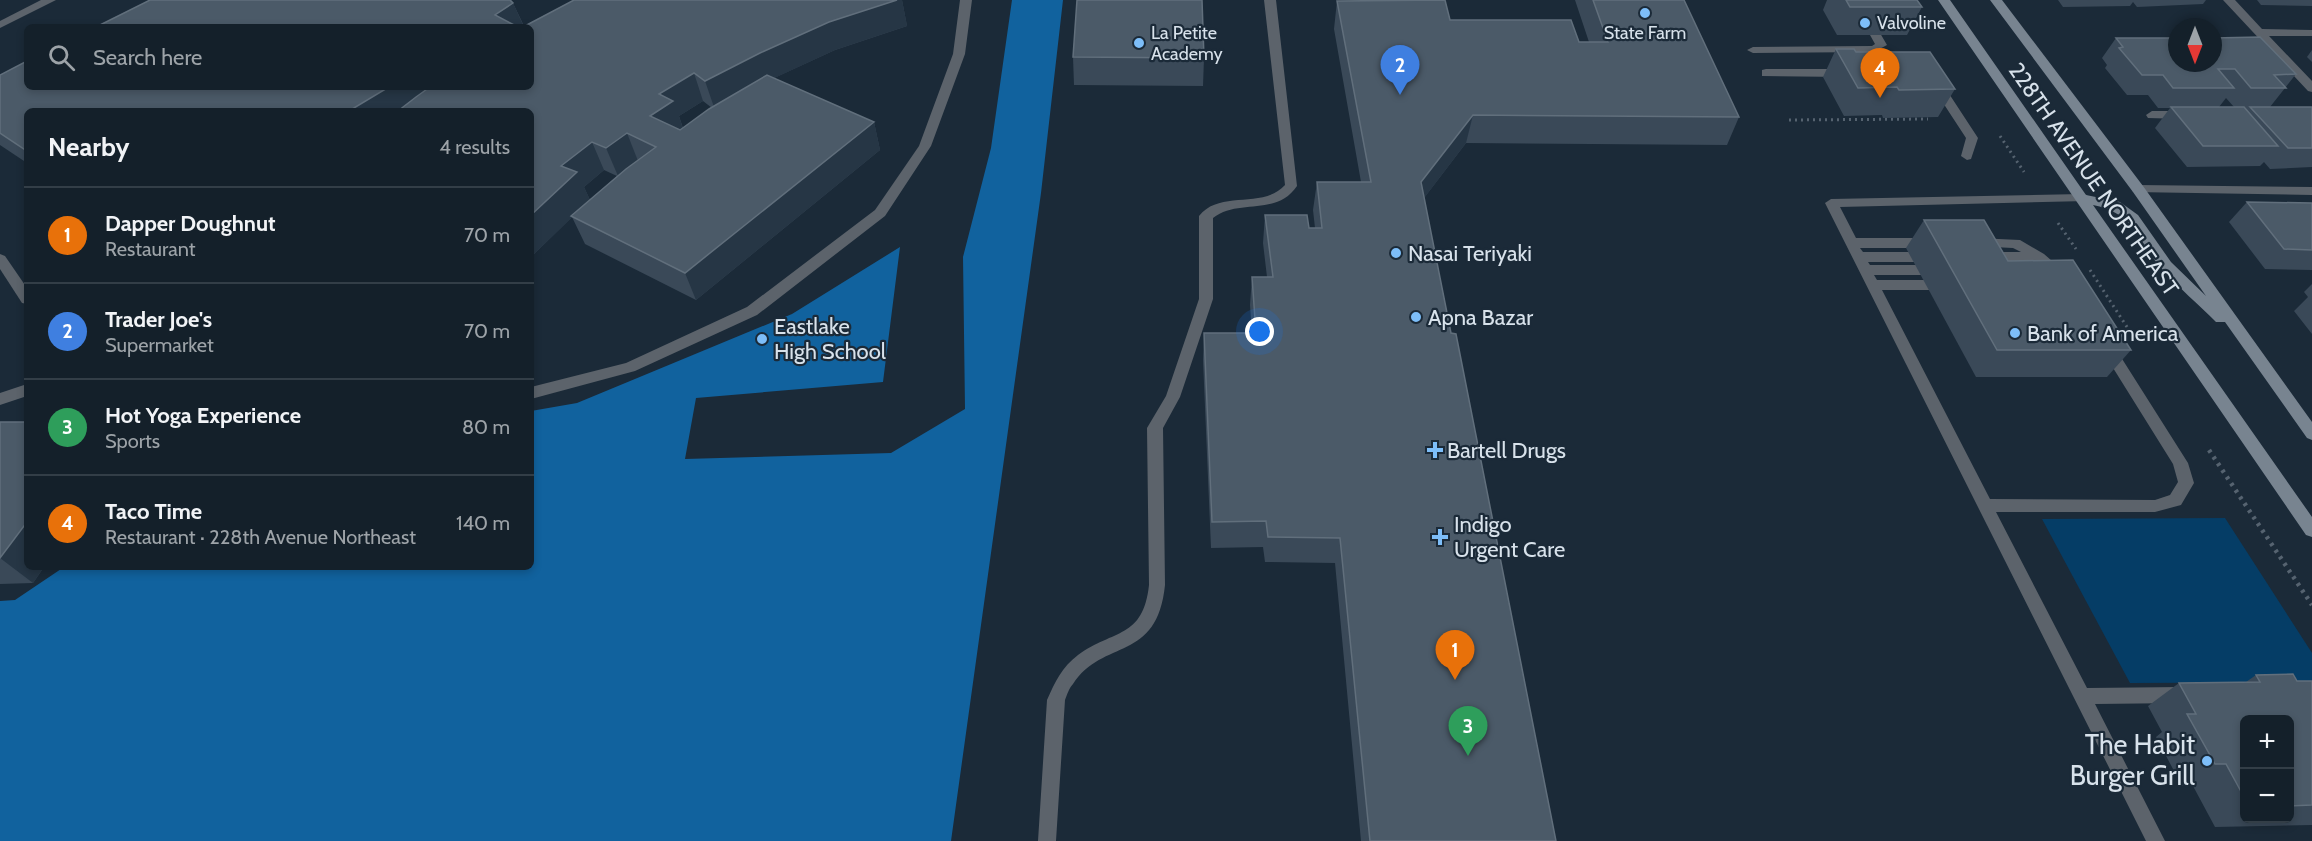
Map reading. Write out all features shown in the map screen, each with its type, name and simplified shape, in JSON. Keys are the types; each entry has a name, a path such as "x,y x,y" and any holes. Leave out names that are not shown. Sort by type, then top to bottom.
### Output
{"main road":[{"name":"228TH AVENUE NORTHEAST","path":"1944,0 2312,530"},
{"name":"228TH AVENUE NORTHEAST","path":"1996,0 2138,189 2312,434"},
{"path":"2082,198 2115,205 2133,218 2166,265 2243,338"}],"street":[{"path":"0,25 50,0"},
{"path":"534,392 630,367 752,311 880,213 925,146 959,54 966,0"},
{"path":"1047,841 1056,700 1067,677 1085,660 1130,637 1146,623 1155,604 1157,585 1155,428 1173,397 1206,299 1206,216 1214,208 1275,201 1291,186 1270,0"},
{"path":"2229,0 2312,88"},
{"path":"2260,33 2312,33"},
{"path":"1848,49 1857,46 1852,35"},
{"path":"1753,50 1876,48 1881,43 1876,35"},
{"path":"1766,73 1855,73"},
{"path":"1927,78 1938,86 1972,138 1967,156"},
{"path":"2152,115 2198,115"},
{"path":"2138,189 2312,191"},
{"path":"2082,198 1832,203 2156,841"},
{"path":"1859,257 1952,253 2015,243 2039,257 2060,280 1979,270"},
{"path":"1859,257 1952,253"},
{"path":"1972,257 2039,257"},
{"path":"0,259 24,295"},
{"path":"1873,285 1953,285"},
{"path":"1985,505 2155,506 2175,500 2186,483 2180,463 2099,334"},
{"path":"0,399 24,391"},
{"path":"2083,696 2197,694"}],"path":[{"path":"1789,120 1989,120 2082,259"},
{"path":"2089,268 2128,328"},
{"path":"2207,446 2312,604"}],"shaded area":[{"path":"1012,0 1063,0 1041,193 951,841 0,841 0,601 15,600 60,570 534,570 534,410 577,403 792,314 900,247 883,382 696,398 685,459 891,453 965,409 963,257 991,148"},
{"path":"2225,518 2312,653 2312,682 2130,683 2042,519"}],"building":[{"path":"150,0 510,0 513,3 495,15 512,24 102,24"},
{"path":"574,0 897,0 829,22 705,81 694,73 659,94 673,101 650,116 680,130 709,109 767,75 874,122 685,273 571,216 626,169 656,147 627,133 606,148 592,142 561,166 577,172 534,212 534,108 402,108 426,90 534,90 534,24 529,24"},
{"name":"La Petite Academy","path":"1077,0 1202,0 1204,58 1073,57"},
{"path":"1445,0 1450,20 1571,20 1579,42 1608,42 1593,0 1684,0 1739,117 1473,115 1421,182 1451,333 1456,334 1556,841 1370,841 1340,538 1268,537 1266,521 1212,522 1204,333 1256,333 1252,277 1273,277 1265,215 1307,215 1309,228 1322,228 1317,182 1371,182 1337,1"},
{"path":"1846,0 1917,0 1922,7 1850,7"},
{"path":"2260,37 2296,74 2274,75 2286,88 2251,88 2235,69 2222,69 2222,38"},
{"path":"2116,38 2168,38 2168,72 2221,72 2234,88 2173,88 2163,75 2142,75 2119,48 2123,47"},
{"path":"1836,49 1854,49 1856,52 1930,52 1955,89 1858,88"},
{"path":"24,63 24,90 384,90 354,108 24,108 24,149 0,133 0,75"},
{"path":"2171,107 2244,107 2278,146 2203,146"},
{"path":"2250,107 2312,107 2312,148 2288,148"},
{"path":"2247,202 2312,203 2312,250 2284,249"},
{"path":"1924,220 1984,220 2008,261 2073,260 2131,350 1997,350"},
{"path":"0,422 24,422 24,526 0,558"},
{"path":"2293,674 2297,681 2312,681 2312,805 2294,806 2294,715 2240,715 2240,790 2226,764 2215,764 2187,714 2196,714 2179,683 2260,682 2256,675"}],"place":[{"name":"State Farm","path":"1645,13"},
{"name":"Valvoline","path":"1865,23"},
{"name":"La Petite Academy","path":"1139,43"},
{"name":"Trader Joe's","path":"1400,95"},
{"name":"Taco Time","path":"1880,98"},
{"name":"Nasai Teriyaki","path":"1396,253"},
{"name":"Apna Bazar","path":"1416,317"},
{"name":"Bank of America","path":"2015,333"},
{"name":"Eastlake High School","path":"762,339"},
{"name":"Bartell Drugs","path":"1435,450"},
{"name":"Indigo Urgent Care","path":"1440,537"},
{"name":"Dapper Doughnut","path":"1455,680"},
{"name":"Hot Yoga Experience","path":"1468,756"},
{"name":"The Habit Burger Grill","path":"2207,761"}]}
